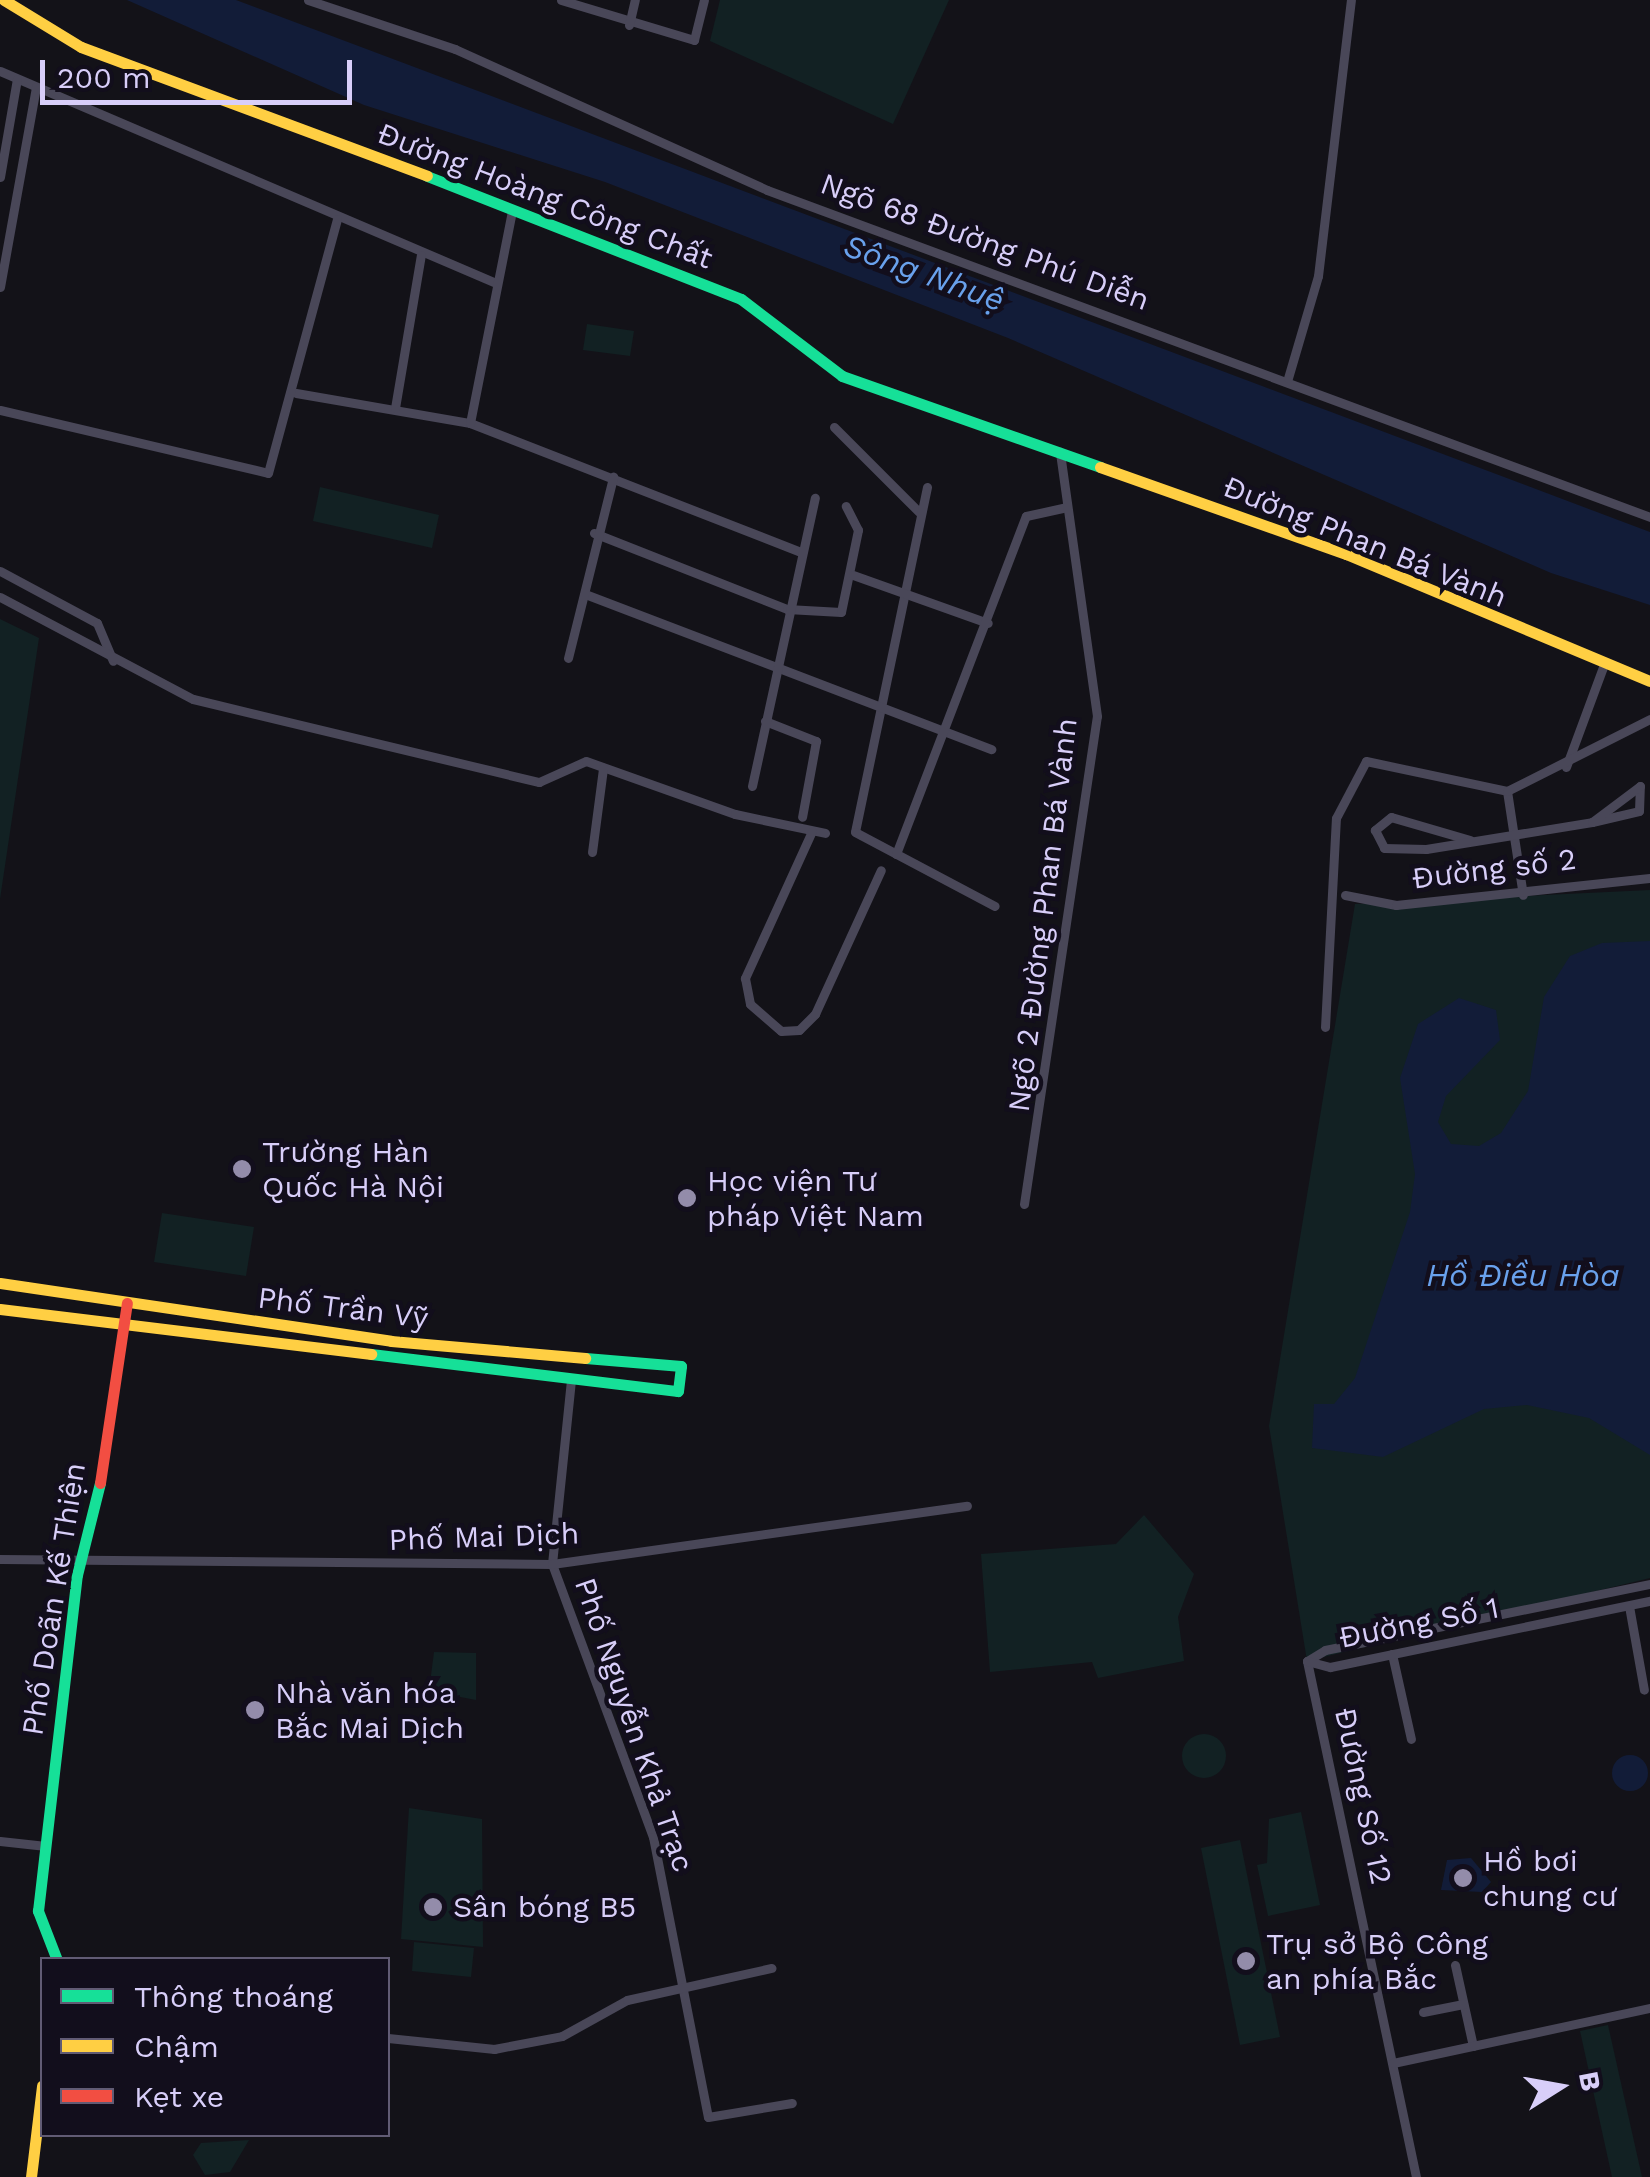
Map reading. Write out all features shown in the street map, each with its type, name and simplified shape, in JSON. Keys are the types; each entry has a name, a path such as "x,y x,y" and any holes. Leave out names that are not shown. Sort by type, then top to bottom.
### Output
{"street":[{"name":"Đường Hoàng Công Chất","path":"4,0 81,48 741,299 820,367 1060,452"},
{"name":"Ngõ 68 Đường Phú Diễn","path":"308,0 455,49 767,190 1288,378 1650,518"},
{"path":"561,0 629,25 694,40 704,0"},
{"path":"629,25 635,0"},
{"path":"1288,378 1318,276 1351,0"},
{"path":"0,71 421,255 496,283"},
{"path":"0,176 18,79"},
{"path":"0,287 36,87"},
{"path":"0,210 14,212"},
{"path":"470,424 512,211"},
{"path":"0,410 268,473 296,393 337,218"},
{"path":"395,408 421,255"},
{"path":"296,393 470,424 801,552"},
{"path":"834,427 919,512"},
{"name":"Ngõ 2 Đường Phan Bá Vành","path":"1024,1204 1097,716 1060,452"},
{"name":"Đường Phan Bá Vành","path":"1060,452 1346,554 1650,681"},
{"path":"568,658 585,594 594,533 613,478"},
{"path":"926,487 855,832 995,906"},
{"path":"752,786 787,609 815,498"},
{"path":"594,533 787,609 841,612 853,575 858,530 846,506"},
{"path":"896,854 948,732 1026,516 1067,507"},
{"path":"0,571 96,623 113,660"},
{"path":"853,575 988,623"},
{"path":"585,594 991,748"},
{"path":"0,597 193,699 538,781 579,762 824,833"},
{"path":"1566,766 1604,664"},
{"path":"1324,1026 1336,818 1348,780 1366,761 1383,759 1507,791 1566,766 1650,719"},
{"path":"765,721 816,740 802,817"},
{"path":"592,852 602,768"},
{"path":"1470,840 1391,817 1375,830 1384,848 1470,840 1592,822 1639,811 1640,786 1618,794 1592,822"},
{"path":"1507,791 1522,895"},
{"path":"812,831 746,978 750,1004 782,1031 799,1030 815,1014 881,870"},
{"name":"Đường số 2","path":"1345,895 1396,905 1522,895 1650,878"},
{"name":"Phố Trần Vỹ","path":"0,1283 127,1303 573,1358 681,1366 678,1391 0,1309"},
{"name":"Phố Doãn Kế Thiện","path":"56,1957 38,1912 82,1563 127,1303"},
{"path":"571,1380 573,1358"},
{"name":"Phố Nguyễn Khả Trạc","path":"571,1380 552,1564 654,1838 708,2118 792,2103"},
{"name":"Phố Mai Dịch","path":"0,1559 82,1563 552,1564 966,1506"},
{"name":"Đường Số 1","path":"1308,1661 1326,1650 1650,1584"},
{"name":"Đường Số 1","path":"1308,1661 1330,1666 1650,1601"},
{"path":"1629,1606 1644,1690"},
{"path":"1636,1646 1650,1644"},
{"path":"1392,1654 1412,1739"},
{"name":"Đường Số 12","path":"1308,1661 1416,2177"},
{"path":"0,1841 46,1846"},
{"path":"1454,1965 1472,2046"},
{"path":"390,2038 494,2049 562,2036 626,2000 684,1984 771,1968"},
{"path":"1422,2012 1463,2004"},
{"path":"1393,2063 1650,2008"},
{"path":"32,2177 40,2104"}],"shaded area":[{"path":"720,0 949,0 893,124 710,41"},
{"path":"587,324 634,331 630,356 583,350"},
{"path":"320,487 439,515 432,548 313,521"},
{"path":"0,619 39,638 0,899"},
{"path":"1650,890 1650,1578 1307,1661 1269,1426 1355,904"},
{"path":"162,1213 254,1227 246,1276 154,1262"},
{"path":"1144,1515 1194,1574 1178,1617 1184,1661 1098,1678 1092,1662 990,1672 981,1554 1116,1544"},
{"path":"434,1652 476,1653 476,1700 429,1691"},
{"path":"1204,1734 1220,1740 1226,1756 1220,1772 1204,1778 1188,1772 1182,1756 1188,1740"},
{"path":"409,1808 482,1819 483,1947 401,1939"},
{"path":"1301,1812 1320,1905 1268,1916 1257,1865 1267,1863 1269,1819"},
{"path":"1240,1840 1280,2037 1240,2045 1201,1848"},
{"path":"414,1942 474,1948 471,1977 412,1971"},
{"path":"1608,2025 1642,2177 1612,2177 1580,2031"},
{"path":"249,2140 230,2172 205,2175 193,2155 201,2143"}],"water":[{"name":"Sông Nhuệ","path":"127,0 236,0 1650,532 1650,605 1551,573 1008,338 605,182 364,105"},
{"name":"Hồ Điều Hòa","path":"1650,941 1650,1455 1589,1418 1527,1405 1484,1409 1383,1457 1312,1448 1314,1404 1334,1404 1355,1378 1410,1212 1415,1174 1400,1078 1418,1024 1459,998 1496,1010 1500,1040 1446,1096 1438,1122 1451,1144 1479,1146 1501,1133 1528,1091 1544,997 1570,956 1602,943"},
{"path":"1630,1755 1643,1760 1648,1773 1643,1786 1630,1791 1617,1786 1612,1773 1617,1760"},
{"name":"Hồ bơi chung cư","path":"1471,1858 1491,1882 1482,1892 1441,1890 1447,1860"}],"traffic: fast":[{"path":"427,176 741,299 842,376 1100,467"},
{"path":"371,1354 678,1391 681,1366 585,1358"},
{"path":"56,1957 38,1911 77,1575 100,1483"}],"traffic: slow":[{"path":"4,0 81,47 427,176"},
{"path":"1100,467 1346,554 1650,681"},
{"path":"0,1283 391,1341 585,1358"},
{"path":"0,1309 371,1354"},
{"path":"31,2177 40,2103"}],"traffic: jam":[{"path":"100,1483 127,1303"}],"place":[{"name":"Trường Hàn Quốc Hà Nội","path":"242,1169"},
{"name":"Học viện Tư pháp Việt Nam","path":"687,1198"},
{"name":"Nhà văn hóa Bắc Mai Dịch","path":"255,1710"},
{"name":"Hồ bơi chung cư","path":"1463,1878"},
{"name":"Sân bóng B5","path":"433,1907"},
{"name":"Trụ sở Bộ Công an phía Bắc","path":"1246,1961"}]}
